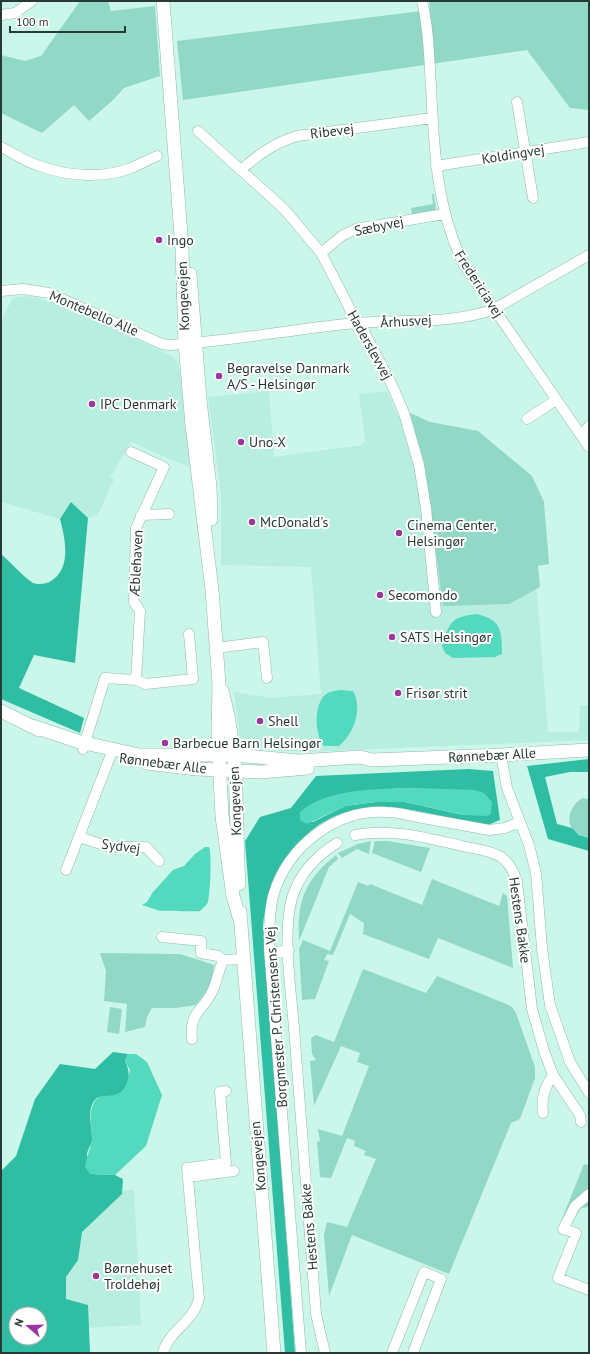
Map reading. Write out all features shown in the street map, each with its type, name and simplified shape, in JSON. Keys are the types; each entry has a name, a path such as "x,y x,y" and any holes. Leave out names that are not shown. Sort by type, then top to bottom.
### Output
{"main road":[{"name":"Kongevejen","path":"162,1 190,343 200,400 210,487 212,590 216,648 240,895 240,920 274,1353"},
{"name":"Kongevejen","path":"168,1 190,343"},
{"name":"Kongevejen","path":"221,688 230,722 227,761 225,843 233,896 240,920"},
{"name":"Rønnebær Alle","path":"1,711 72,746 84,746 139,755 227,761 276,771 354,764 372,760 589,750"},
{"name":"Rønnebær Alle","path":"84,746 110,757 138,762 299,761 360,757 372,760"}],"street":[{"path":"1,15 14,13 24,8 32,1"},
{"name":"Fredericiavej","path":"422,1 429,52 436,166 444,214 452,242 464,265 589,447"},
{"path":"517,102 533,198"},
{"name":"Ribevej","path":"241,170 267,148 282,140 297,136 432,118"},
{"name":"Haderslevvej","path":"198,131 286,210 320,253 392,385 404,413 419,465 426,508 436,612"},
{"name":"Koldingvej","path":"436,166 589,142"},
{"path":"1,147 36,165 52,170 88,174 107,174 130,168 157,156"},
{"name":"Sæbyvej","path":"320,253 343,235 356,229 444,214"},
{"name":"Århusvej","path":"190,343 357,323 459,318 478,315 494,309 589,255"},
{"name":"Montebello Alle","path":"1,290 23,289 49,293 165,344 190,343"},
{"path":"527,419 556,400"},
{"path":"582,435 589,426"},
{"name":"Æblehaven","path":"131,452 164,467 136,528 134,602 140,611 136,680"},
{"name":"Æblehaven","path":"141,515 169,514"},
{"path":"84,746 106,678 136,680 146,684 193,679 189,634"},
{"path":"216,648 263,642 267,678"},
{"path":"501,755 507,788 529,845 536,873 542,949 550,1005 570,1062 589,1093"},
{"path":"66,870 110,757"},
{"name":"Borgmester P. Christensens Vej","path":"301,1353 270,953 270,912 278,882 294,855 318,832 351,816 369,812 387,812 489,830 505,828 520,822"},
{"path":"434,840 438,821"},
{"name":"Hestens Bakke","path":"356,835 370,832 389,832 434,840 494,854 505,860 517,882 532,1010 553,1075 580,1115 581,1122"},
{"name":"Sydvej","path":"79,837 110,847 146,848 159,861"},
{"name":"Hestens Bakke","path":"325,1353 316,1314 289,950 290,910 296,887 306,871 318,858 337,843"},
{"path":"162,937 201,941 201,952 218,956 223,960 243,959"},
{"path":"270,953 289,950"},
{"path":"192,1039 191,1025 193,1019 213,989 223,960"},
{"path":"532,1010 550,1005"},
{"path":"543,1113 541,1103 548,1083 553,1075"},
{"path":"162,1353 166,1343 194,1313 199,1298 187,1168 226,1163 220,1092 226,1091"},
{"path":"284,1142 302,1139"},
{"path":"188,1177 234,1171"},
{"path":"589,1194 575,1206 563,1229 576,1233 558,1278 589,1290"},
{"path":"392,1353 424,1272 441,1279 412,1353"},
{"path":"298,1314 316,1314"}],"shaded area":[{"path":"80,1 108,1 111,11 155,6 160,76 124,88 89,121 74,105 42,133 1,113 1,55 25,61 41,56"},
{"path":"429,1 589,1 589,110 570,108 527,50 183,100 177,41 430,10"},
{"path":"432,194 434,194 436,210 412,214 411,208 433,204"},
{"name":"IPC Denmark","path":"28,296 59,304 170,355 176,360 179,367 191,468 131,442 110,477 114,479 98,515 88,518 71,502 60,519 1,502 1,320 13,298"},
{"path":"269,391 274,457 362,445 365,440 359,394 387,391 398,416 410,413 430,422 478,431 532,476 544,502 532,532 548,732 579,732 580,705 589,705 589,740 306,752 245,748 240,740 234,692 270,698 321,694 311,567 221,565 221,493 208,397"},
{"path":"410,413 430,422 478,431 532,476 544,502 549,564 538,566 540,587 509,604 443,606 424,463"},
{"path":"71,502 88,518 75,663 34,655 19,688 84,718 80,733 1,699 1,554 33,583 42,584 51,581 58,575 64,561 65,544 60,519"},
{"path":"477,614 491,619 498,627 501,638 502,654 495,657 453,658 445,653 442,646 449,626 452,622 461,617"},
{"path":"340,690 353,691 356,698 357,713 353,728 339,746 324,746 321,742 317,729 318,708 320,702 326,694"},
{"path":"589,759 589,772 570,772 545,777 557,824 572,828 579,835 589,838 589,851 548,839 527,766"},
{"path":"468,769 493,771 500,820 483,825 405,809 376,807 350,811 328,820 308,834 291,851 278,873 269,898 263,925 295,1353 285,1353 245,841 260,817 291,808 316,776","holes":["405,788 419,788 463,815 405,802 376,802 345,806 313,822 300,820 300,813 311,805 325,799 356,792"]},
{"path":"419,788 475,790 484,793 492,802 491,813 488,816 463,815 405,802 376,802 345,806 307,824 300,820 300,812 312,804 326,798 356,791 373,789"},
{"path":"583,798 589,799 589,838 576,832 572,828 569,819 573,807"},
{"path":"371,841 369,854 357,849 342,858 338,853 358,844"},
{"path":"375,841 387,841 430,848 421,872 372,853"},
{"path":"205,847 209,847 211,865 208,902 206,906 200,911 160,911 142,905 147,902 153,892 173,870 184,866 195,854"},
{"path":"336,855 338,859 329,867 299,941 299,914 305,893 316,874"},
{"path":"432,879 499,906 503,893 507,896 513,968 438,938 429,959 363,934 364,923 350,914 333,955 327,954 324,960 329,961 315,999 302,1000 299,949 303,940 330,951 358,882 368,886 370,884 422,905"},
{"path":"100,953 180,954 214,965 212,978 209,987 196,1005 176,1008 152,1008 147,1017 145,1027 125,1032 127,1004 104,1001 106,971"},
{"path":"363,969 426,993 437,976 511,1006 516,1013 535,1067 535,1078 520,1119 511,1123 449,1274 352,1235 329,1296 324,1235 327,1222 347,1227 376,1159 364,1155 366,1151 354,1146 355,1141 347,1138 331,1178 320,1177 317,1142 320,1141 318,1129 342,1136 369,1066 357,1062 360,1053 341,1046 314,1106 310,1061 316,1060 312,1054 311,1038 316,1035 334,1042"},
{"path":"110,1007 122,1009 119,1034 107,1032"},
{"path":"113,1052 128,1054 125,1061 129,1075 125,1089 114,1096 99,1097 94,1101 90,1110 92,1141 87,1155 90,1174 115,1175 123,1179 122,1194 82,1232 78,1260 66,1277 66,1299 88,1305 90,1353 1,1353 1,1171 16,1156 35,1099 60,1064 95,1069"},
{"path":"128,1054 136,1054 147,1062 162,1095 146,1146 115,1175 90,1174 85,1167 92,1140 92,1107 98,1098 118,1094 123,1090 130,1070 125,1061"},
{"path":"589,1160 589,1207 581,1208 570,1225 560,1224 584,1164 588,1165"},
{"name":"Børnehuset Troldehøj","path":"134,1190 141,1325 82,1328 53,1298 54,1255 118,1191"}],"place":[{"name":"Ingo","path":"159,240"},
{"name":"Begravelse Danmark A/S - Helsingør","path":"219,376"},
{"name":"IPC Denmark","path":"92,404"},
{"name":"Uno-X","path":"241,442"},
{"name":"McDonald's","path":"252,522"},
{"name":"Cinema Center, Helsingør","path":"399,533"},
{"name":"Secomondo","path":"380,595"},
{"name":"SATS Helsingør","path":"392,637"},
{"name":"Frisør strit","path":"398,693"},
{"name":"Shell","path":"260,721"},
{"name":"Barbecue Barn Helsingør","path":"165,743"},
{"name":"Børnehuset Troldehøj","path":"96,1276"}]}
